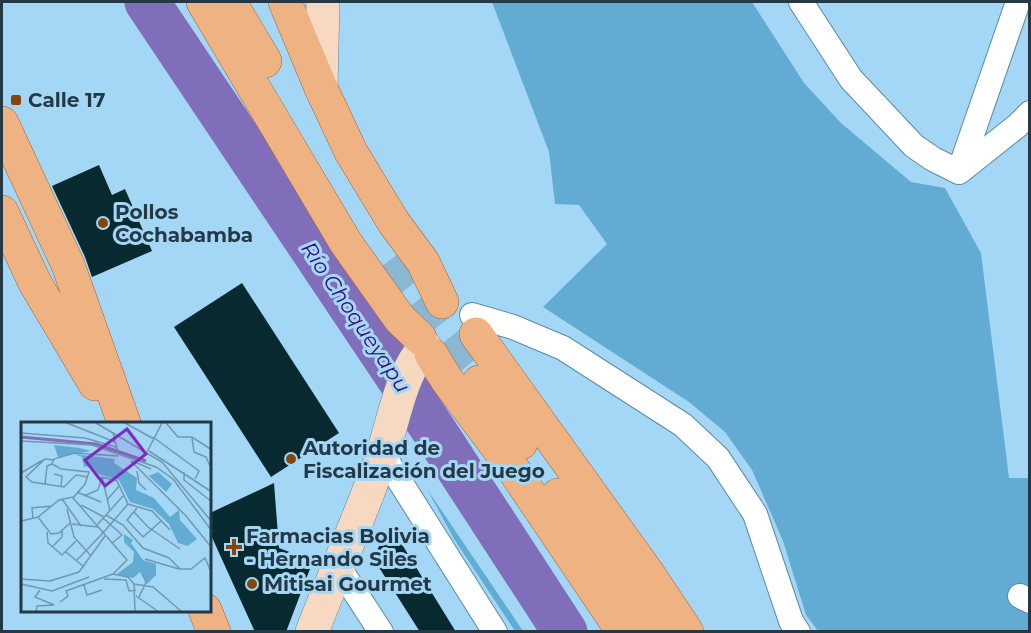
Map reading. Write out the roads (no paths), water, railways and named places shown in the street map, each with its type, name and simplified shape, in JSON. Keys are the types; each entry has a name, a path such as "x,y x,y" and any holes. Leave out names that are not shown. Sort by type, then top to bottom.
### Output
{"main road":[{"path":"203,2 346,243 400,320 507,460 622,632"},
{"path":"230,2 386,263"},
{"path":"285,2 351,152 394,222 423,262 442,302"},
{"path":"321,88 323,2"},
{"path":"2,123 68,266 124,422"},
{"path":"2,212 35,283 117,422"},
{"path":"312,632 382,453 393,416 423,349 418,329 425,312 442,302 459,304 687,632"},
{"path":"423,349 441,358 450,359 459,356 473,343 474,325"},
{"path":"479,382 653,632"},
{"path":"206,612 214,632"}],"street":[{"path":"801,2 851,79 914,146 933,159 959,171"},
{"path":"959,171 1018,2"},
{"path":"959,171 978,158 1029,113"},
{"path":"474,325 513,327 563,348 683,425 718,458 754,514 790,621 798,632"},
{"path":"382,453 495,632"},
{"path":"338,566 381,632"}],"waterway":[{"name":"Río Choqueyapu","path":"147,2 433,429 565,632"}],"tunnel":[{"path":"386,263 479,382"}],"place":[{"name":"Calle 17","path":"16,100"},
{"name":"Pollos Cochabamba","path":"103,223"},
{"name":"Autoridad de Fiscalización del Juego","path":"291,459"},
{"name":"Farmacias Bolivia - Hernando Siles","path":"234,547"},
{"name":"Mitisai Gourmet","path":"252,584"}]}
